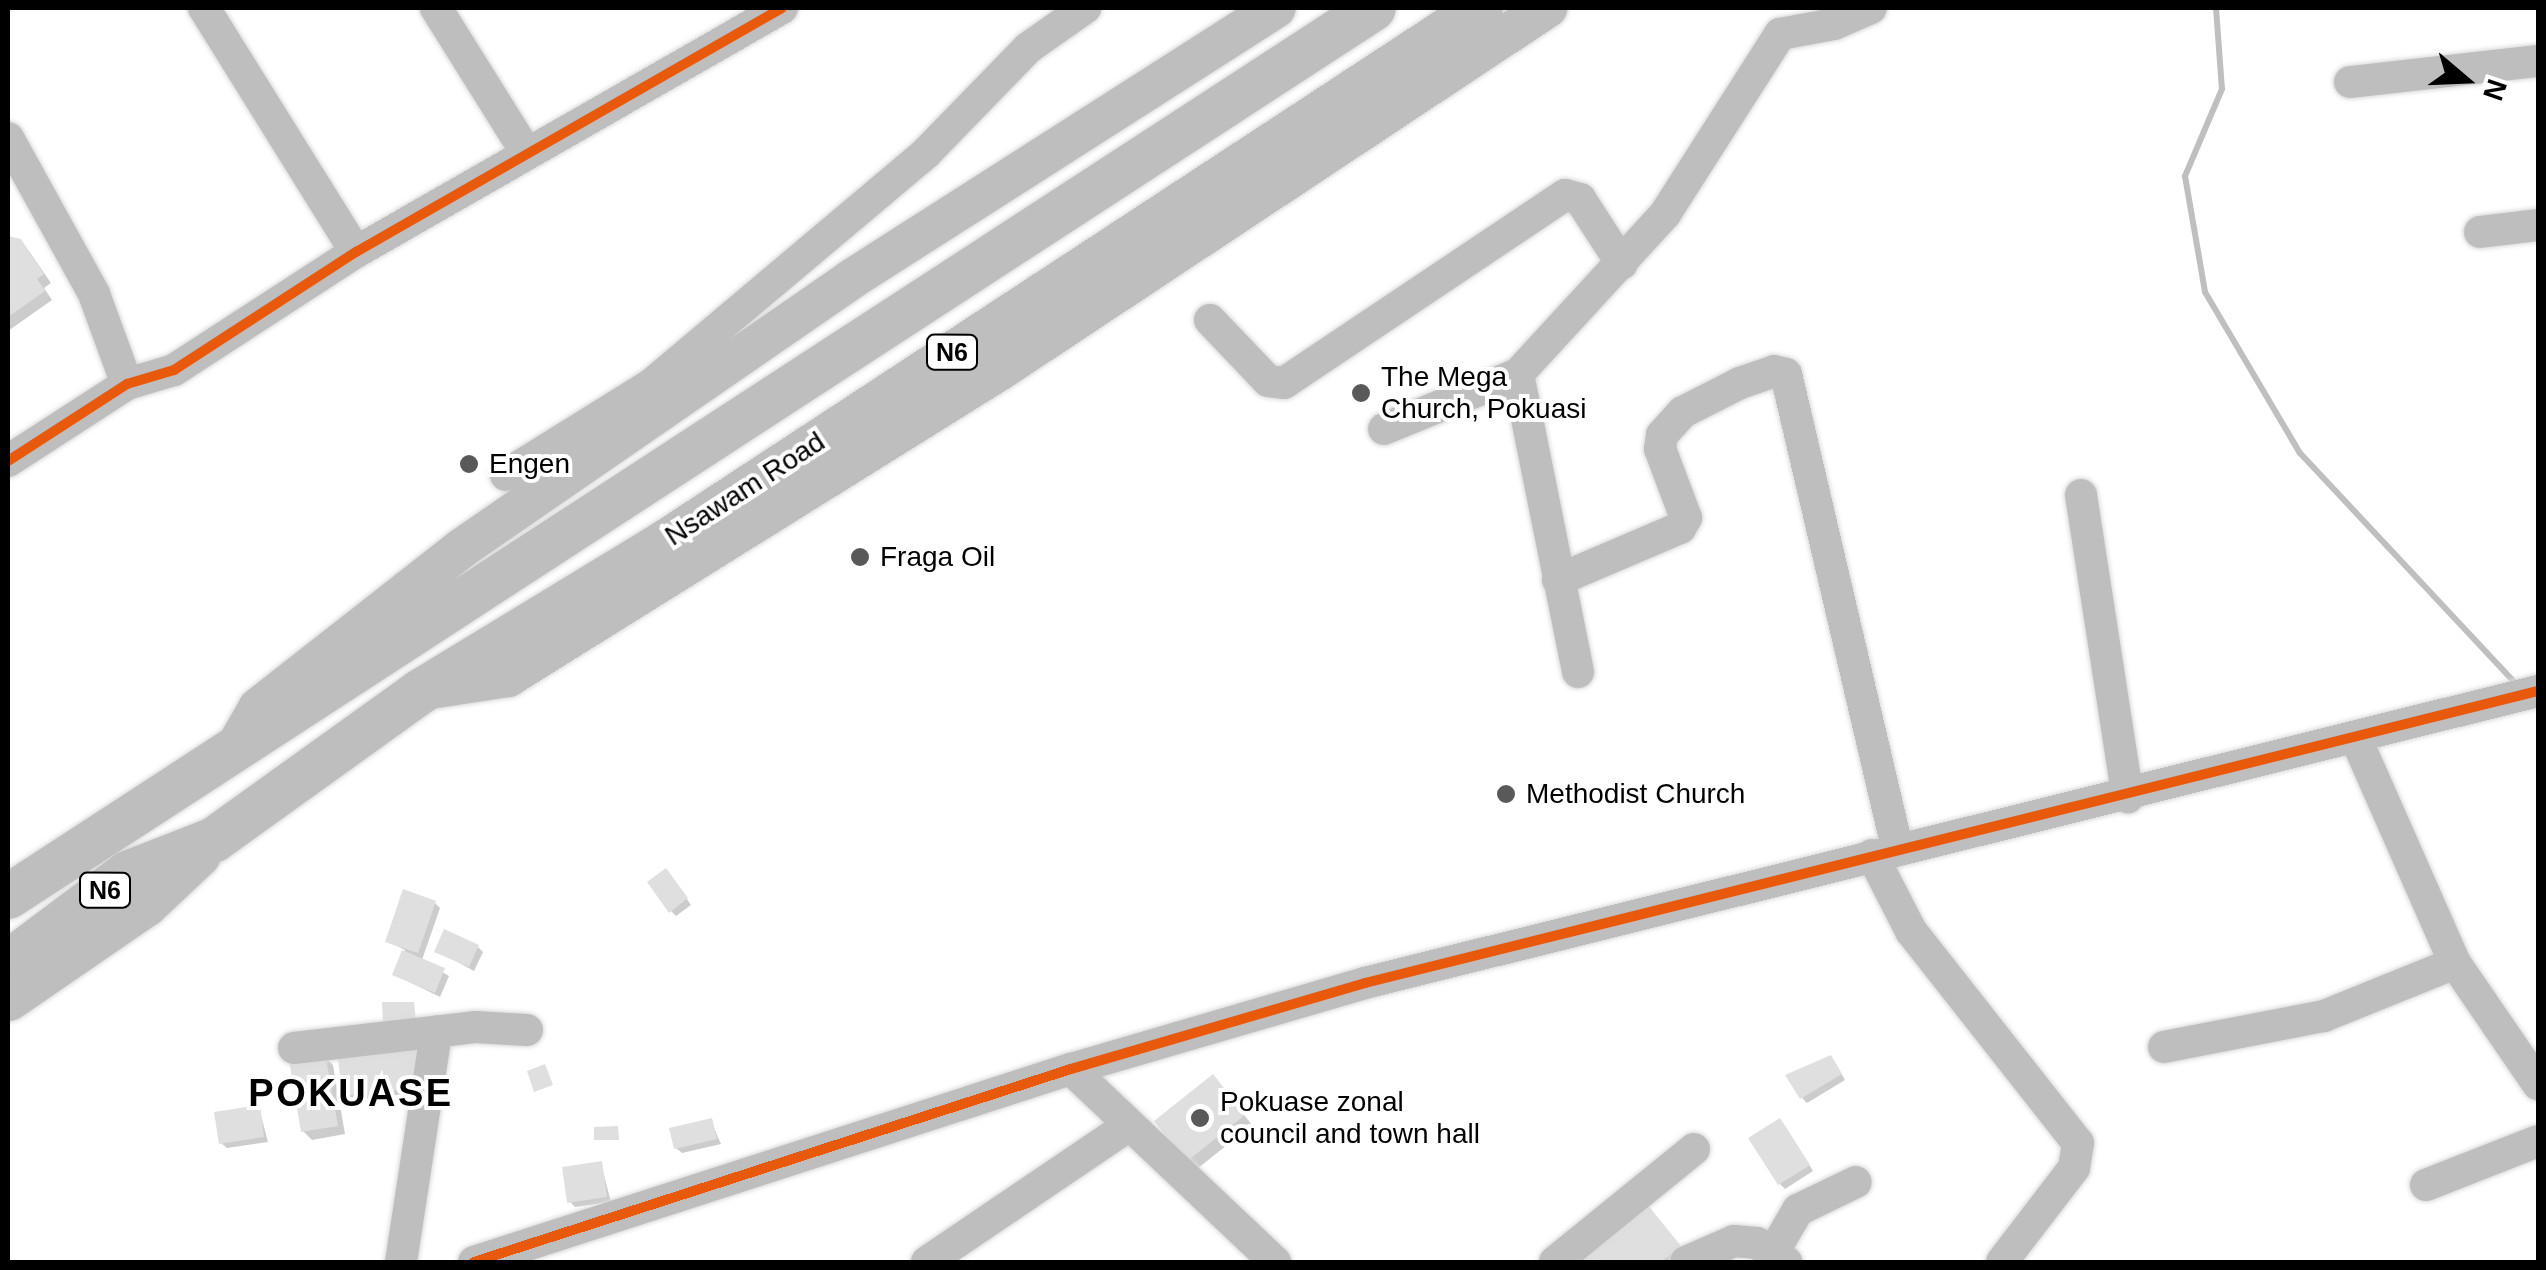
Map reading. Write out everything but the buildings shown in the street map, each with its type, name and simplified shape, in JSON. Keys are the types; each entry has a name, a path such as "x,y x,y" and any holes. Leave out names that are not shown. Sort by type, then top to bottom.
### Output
{"highway":[{"name":"N6","path":"8,896 1372,8"},
{"name":"Nsawam Road","path":"8,962 127,873 214,839 420,691 665,542 1480,8"},
{"path":"8,998 145,904 214,839"}],"main road":[{"path":"237,746 258,708 462,548 850,280 1276,8"},
{"path":"420,691 508,677 1002,369 1547,8"},
{"path":"539,550 594,458"}],"street":[{"path":"204,8 356,252"},
{"path":"436,8 526,152"},
{"path":"506,476 652,384 926,152 1028,48 1086,8"},
{"path":"1384,429 1518,374 1665,214 1780,34 1834,24 1871,8"},
{"path":"8,461 127,384 174,370 356,252 765,11"},
{"path":"2350,82 2538,60"},
{"path":"8,138 16,175 94,294 127,384"},
{"path":"1210,320 1268,382 1284,383 1565,194 1580,199 1622,264"},
{"path":"2480,232 2538,225"},
{"path":"1558,580 1680,528 1686,518 1662,435 1683,412 1740,383 1774,371 1786,374 1885,852 1911,932 2078,1143 2074,1168 2002,1262"},
{"path":"1518,374 1578,672"},
{"path":"2081,495 2128,798"},
{"path":"474,1262 1072,1069 1365,983 1885,852 2358,741 2538,691"},
{"path":"2358,741 2455,963 2538,1084"},
{"path":"2164,1047 2324,1016 2455,963"},
{"path":"294,1048 436,1032 527,1030"},
{"path":"401,1262 436,1032"},
{"path":"1072,1069 1275,1262"},
{"path":"927,1262 1130,1125"},
{"path":"2426,1185 2538,1141"},
{"path":"1560,1261 1694,1149"},
{"path":"1686,1262 1734,1241 1780,1257 1798,1210 1856,1182"}],"waterway":[{"path":"2216,8 2222,89 2185,176 2205,292 2300,453 2516,684"}],"cycle path":[{"path":"8,461 127,384 174,370 356,252 782,8"},
{"path":"474,1262 1071,1069 1365,983 2538,691"}],"place":[{"name":"The Mega Church, Pokuasi","path":"1361,393"},
{"name":"Engen","path":"469,464"},
{"name":"Fraga Oil","path":"860,557"},
{"name":"Methodist Church","path":"1506,794"},
{"name":"Pokuase zonal council and town hall","path":"1200,1118"}],"district":[{"name":"POKUASE","path":"351,1094"}]}
